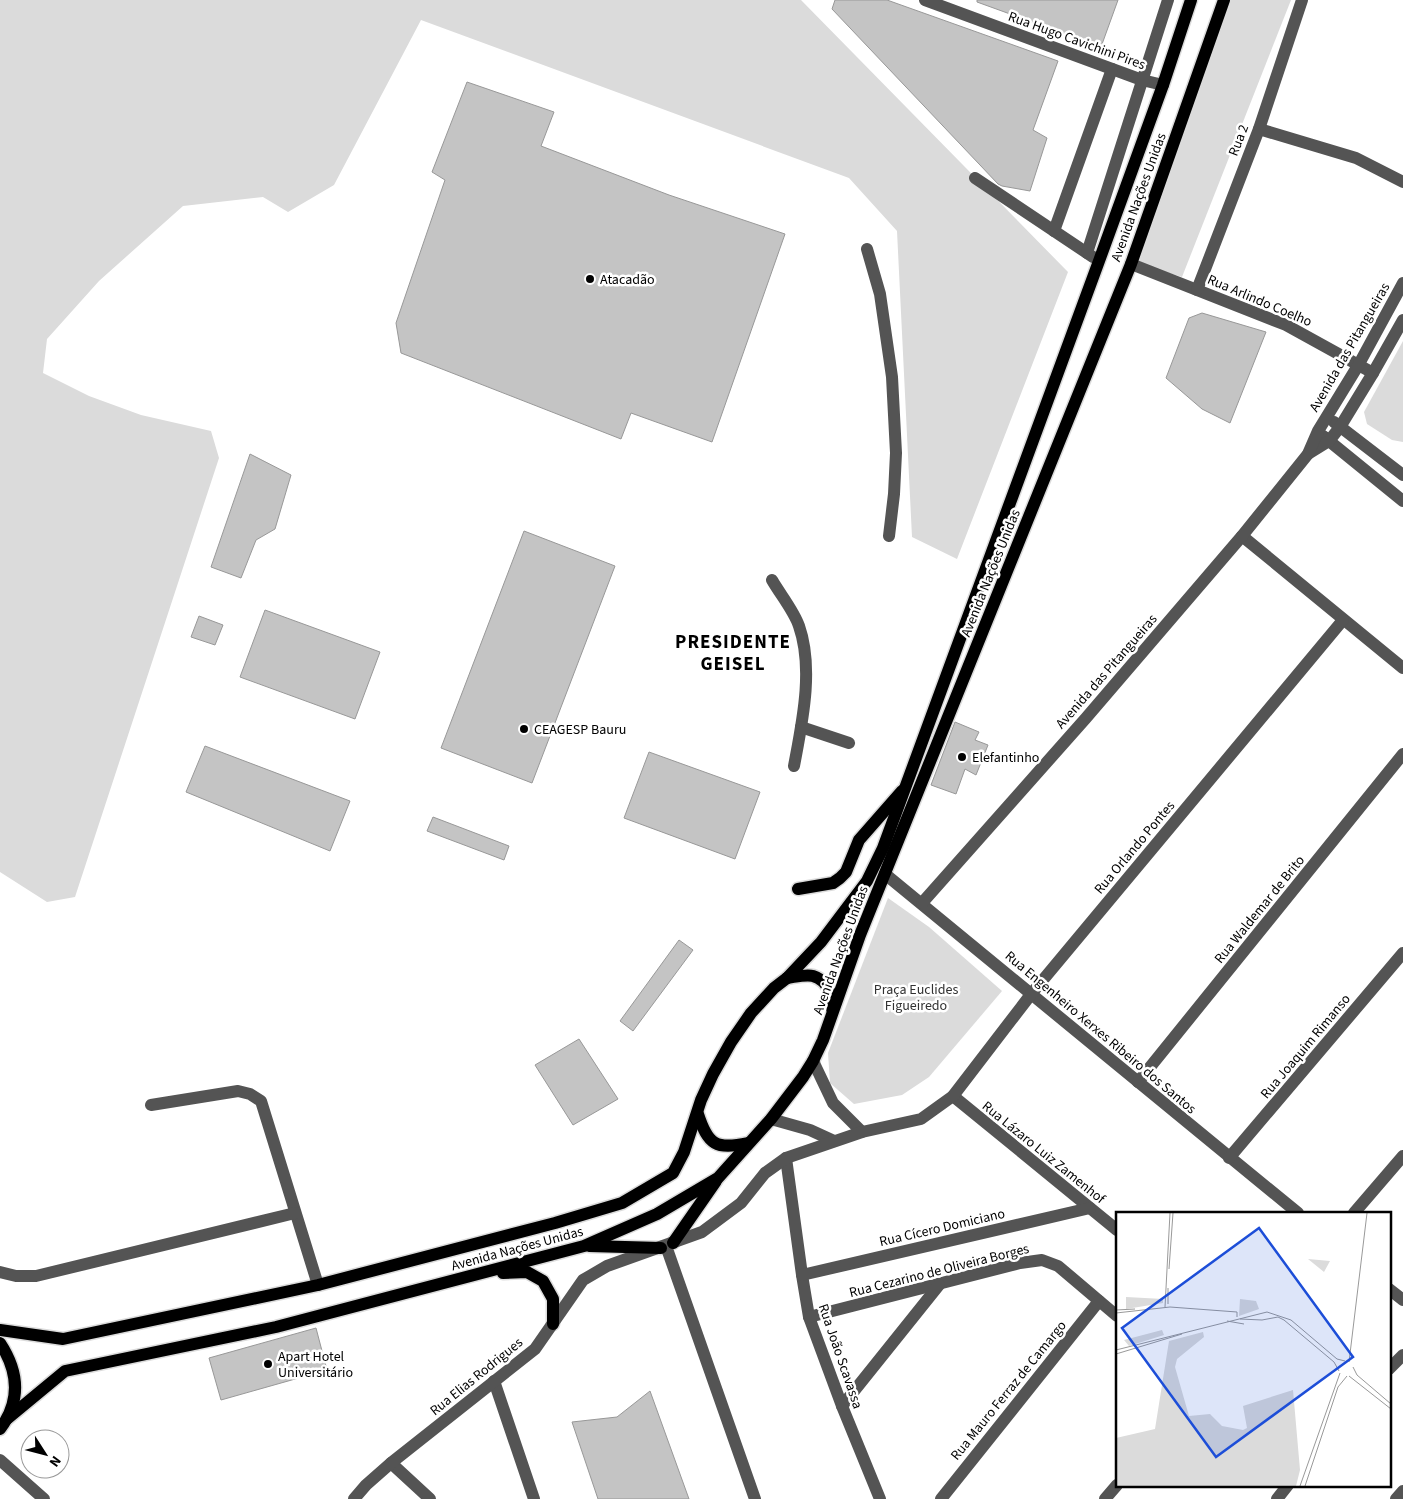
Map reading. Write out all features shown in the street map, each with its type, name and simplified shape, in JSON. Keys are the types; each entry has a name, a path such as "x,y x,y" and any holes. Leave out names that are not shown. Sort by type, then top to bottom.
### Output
{"main road":[{"name":"Avenida Nações Unidas","path":"0,1330 63,1339 318,1285 555,1223 622,1203 673,1173 684,1152 701,1100 713,1074 736,1034 751,1012 774,988 788,978 821,942 867,881 884,848 1163,85 1191,0"},
{"name":"Avenida Nações Unidas","path":"4,1424 65,1371 276,1327 584,1246 657,1214 718,1178 771,1119 803,1078 823,1040 860,935 1131,264 1224,0"},
{"path":"798,889 833,883 840,878 846,872 859,840 907,785"},
{"path":"788,978 812,976 823,982 831,991 832,1008 823,1040"},
{"path":"698,1114 703,1130 714,1143 729,1147 748,1143"},
{"path":"584,1246 667,1246 718,1178"},
{"path":"480,1274 527,1272 542,1281 553,1299 554,1324"},
{"name":"Avenida Nações Unidas","path":"0,1343 9,1356 16,1388 13,1404 4,1424"}],"street":[{"name":"Rua Hugo Cavichini Pires","path":"925,0 1142,80 1163,85"},
{"path":"1087,253 1168,0"},
{"name":"Rua 2","path":"1197,290 1258,129 1302,0"},
{"path":"1054,231 1112,69"},
{"path":"1258,129 1356,158 1403,182"},
{"path":"975,178 1099,261"},
{"path":"867,249 880,294 892,377 896,453 889,536"},
{"name":"Rua Arlindo Coelho","path":"1131,264 1286,325 1373,373"},
{"name":"Avenida das Pitangueiras","path":"922,903 1086,718 1242,536 1308,454 1326,416 1359,364 1403,283"},
{"name":"Avenida das Pitangueiras","path":"1308,454 1329,441 1340,427 1403,320"},
{"path":"1326,416 1400,468"},
{"path":"1318,431 1403,501"},
{"path":"1242,536 1403,668"},
{"path":"772,580 799,626 805,653 805,704 794,766"},
{"name":"Rua Orlando Pontes","path":"786,1158 862,1132 921,1119 953,1096 1032,993 1344,620"},
{"path":"801,728 849,743"},
{"name":"Rua Waldemar de Brito","path":"1138,1082 1403,754"},
{"name":"Rua Engenheiro Xerxes Ribeiro dos Santos","path":"885,874 1297,1212"},
{"name":"Rua Joaquim Rimanso","path":"1229,1158 1403,953"},
{"path":"813,1062 833,1103 862,1132"},
{"path":"151,1105 238,1091 250,1094 261,1102 318,1285"},
{"name":"Rua Lázaro Luiz Zamenhof","path":"953,1096 1116,1229"},
{"path":"771,1119 810,1130 834,1141"},
{"path":"1355,1212 1403,1156"},
{"name":"Rua Elias Rodrigues","path":"354,1499 391,1463 535,1349 583,1280 607,1266 702,1232 741,1203 765,1173 786,1158"},
{"name":"Rua João Scavassa","path":"786,1158 802,1275 810,1317 842,1406 880,1499"},
{"name":"Rua Cícero Domiciano","path":"802,1275 1090,1208"},
{"path":"0,1272 16,1276 36,1276 295,1213"},
{"path":"667,1246 755,1499"},
{"name":"Rua Cezarino de Oliveira Borges","path":"810,1317 1020,1263 1042,1260 1058,1266 1116,1315"},
{"path":"842,1406 939,1285"},
{"path":"1390,1290 1403,1300"},
{"name":"Rua Mauro Ferraz de Camargo","path":"941,1499 1099,1301"},
{"path":"1390,1368 1403,1354"},
{"path":"494,1381 534,1499"},
{"path":"0,1460 44,1499"},
{"path":"391,1463 430,1499"},
{"path":"1105,1499 1116,1486"},
{"path":"1277,1499 1287,1486"},
{"path":"1396,1499 1403,1491"}],"green space":[{"path":"0,0 801,0 1068,272 957,559 912,537 897,231 849,178 421,20 334,185 288,212 263,197 183,206 99,281 47,339 43,373 89,396 141,415 211,431 219,458 75,897 47,902 0,872"},
{"path":"1229,0 1291,0 1182,277 1136,263"},
{"path":"1403,341 1403,442 1392,440 1367,424 1364,412"},
{"name":"Praça Euclides Figueiredo","path":"888,898 929,927 1002,991 929,1077 902,1095 854,1104 830,1083 828,1053"}],"building":[{"path":"835,0 887,0 1058,61 1033,130 1047,138 1030,191 998,184 832,9"},
{"path":"977,0 1118,0 1101,47 977,2"},
{"name":"Atacadão","path":"467,82 554,112 541,146 669,195 785,234 712,442 631,413 621,439 401,353 396,323 445,180 432,172"},
{"path":"1202,313 1266,332 1230,423 1202,409 1166,378 1189,318"},
{"path":"250,454 291,475 275,529 256,540 241,578 211,567"},
{"path":"524,531 615,566 532,783 441,748"},
{"path":"265,610 380,652 355,719 240,677"},
{"path":"199,616 223,625 215,645 191,637"},
{"name":"Elefantinho","path":"955,722 979,732 975,740 988,745 976,775 965,769 956,794 931,785"},
{"path":"205,746 350,801 330,851 186,792"},
{"path":"649,752 760,792 735,859 624,818"},
{"path":"433,817 509,846 504,860 427,831"},
{"path":"679,940 693,950 633,1031 620,1021"},
{"path":"579,1039 618,1099 573,1125 535,1065"},
{"name":"Apart Hotel Universitário","path":"316,1328 327,1370 221,1400 209,1358"},
{"path":"650,1391 689,1499 598,1499 572,1422 617,1417"}],"place":[{"name":"Atacadão","path":"590,279"},
{"name":"CEAGESP Bauru","path":"524,729"},
{"name":"Elefantinho","path":"962,757"},
{"name":"Apart Hotel Universitário","path":"268,1364"}],"district":[{"name":"PRESIDENTE GEISEL","path":"733,652"}]}
